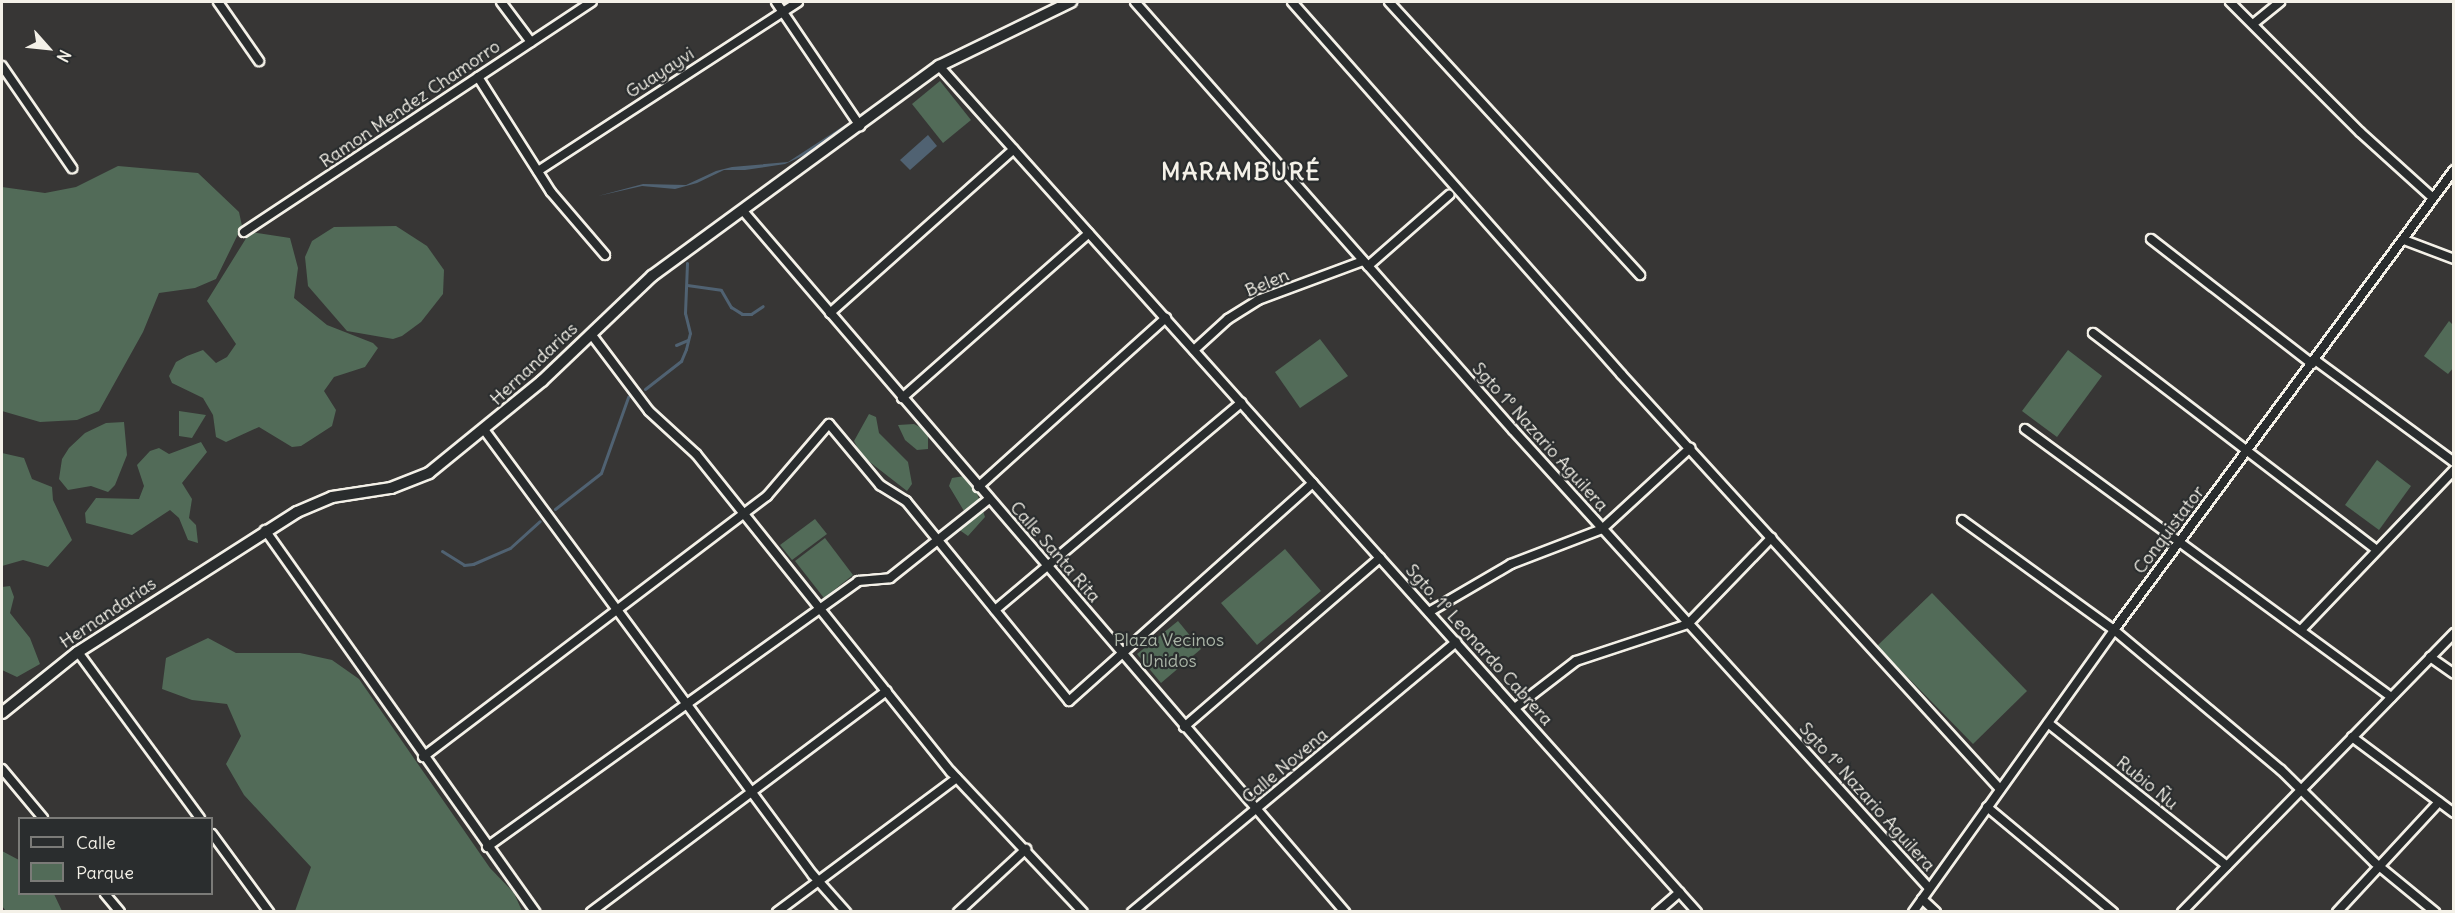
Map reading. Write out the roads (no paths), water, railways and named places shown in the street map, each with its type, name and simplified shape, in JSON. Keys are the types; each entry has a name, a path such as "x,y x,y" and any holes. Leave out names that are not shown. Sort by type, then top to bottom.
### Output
{"street":[{"path":"218,2 259,61"},
{"path":"501,2 531,42"},
{"name":"Ramon Mendez Chamorro","path":"244,232 592,2"},
{"path":"776,2 861,126"},
{"name":"Guayayvi","path":"538,171 798,2"},
{"name":"Hernandarias","path":"2,713 78,652 265,530 332,496 411,482 485,431 652,276 744,212 939,66 1071,2"},
{"name":"Sgto 1º Nazario Aguilera","path":"1135,2 1602,529 1929,888"},
{"path":"1292,2 1690,448 2000,789"},
{"path":"1389,2 1640,275"},
{"path":"2230,2 2360,132 2433,198"},
{"path":"2253,24 2280,2"},
{"path":"2,66 72,168"},
{"name":"Sgto. 1º Leonardo Cabrera","path":"939,66 1697,912"},
{"path":"478,77 538,171 605,255"},
{"path":"830,313 1014,149"},
{"name":"Conquistator","path":"1913,912 2114,630 2454,170"},
{"path":"1366,264 1449,195"},
{"name":"Calle Santa Rita","path":"744,212 1345,912"},
{"path":"902,398 1089,233"},
{"path":"2151,240 2314,362 2454,462"},
{"path":"2404,240 2454,259"},
{"name":"Belen","path":"1194,350 1228,319 1258,300 1366,264"},
{"path":"978,487 1166,318"},
{"path":"2093,333 2377,550"},
{"path":"591,334 649,411 696,454 957,778 1083,912"},
{"path":"996,610 1239,401"},
{"path":"423,757 618,611 780,485 829,424 880,485 906,501 1070,701 1313,483"},
{"path":"2025,429 2391,697"},
{"path":"485,431 819,881 846,912"},
{"path":"1429,612 1511,564 1602,529 1690,448"},
{"path":"2301,630 2454,470"},
{"path":"488,847 820,608 865,578 890,578 989,499"},
{"path":"1962,520 2114,630 2302,788 2377,864 2435,912"},
{"path":"265,530 423,757 535,912"},
{"path":"1515,708 1576,661 1688,624 1771,538"},
{"path":"1184,727 1380,558"},
{"path":"2182,912 2454,633"},
{"name":"Calle Novena","path":"1132,912 1456,642"},
{"path":"78,652 199,817"},
{"path":"2430,657 2454,674"},
{"path":"591,912 886,691"},
{"name":"Rubio Ñu","path":"2048,723 2227,866"},
{"path":"2352,738 2454,813"},
{"path":"2,769 40,817"},
{"path":"777,912 957,778"},
{"path":"2337,912 2377,864 2439,802"},
{"path":"1987,807 2113,912"},
{"path":"213,835 269,912"},
{"path":"958,912 1026,849"},
{"path":"1657,912 1680,892"},
{"path":"106,895 120,912"},
{"path":"1922,899 1936,912"}],"water":[{"path":"848,123 813,151 785,164 745,170 724,170 697,183 675,189 642,186 598,196 643,184 686,185 716,171 732,167 788,162"},
{"path":"928,135 937,146 910,170 900,160"}],"waterway":[{"path":"645,389 681,361 686,349 690,333 685,313 687,263"},
{"path":"687,285 721,290 731,307 742,314 751,314 763,306"},
{"path":"676,345 688,340"},
{"path":"555,509 601,473 628,397"},
{"path":"442,551 464,565 473,564 510,548 540,521"}],"district":[{"name":"MARAMBURÉ","path":"1241,172"}],"park label":[{"name":"Plaza Vecinos Unidos","path":"1169,651"}]}
